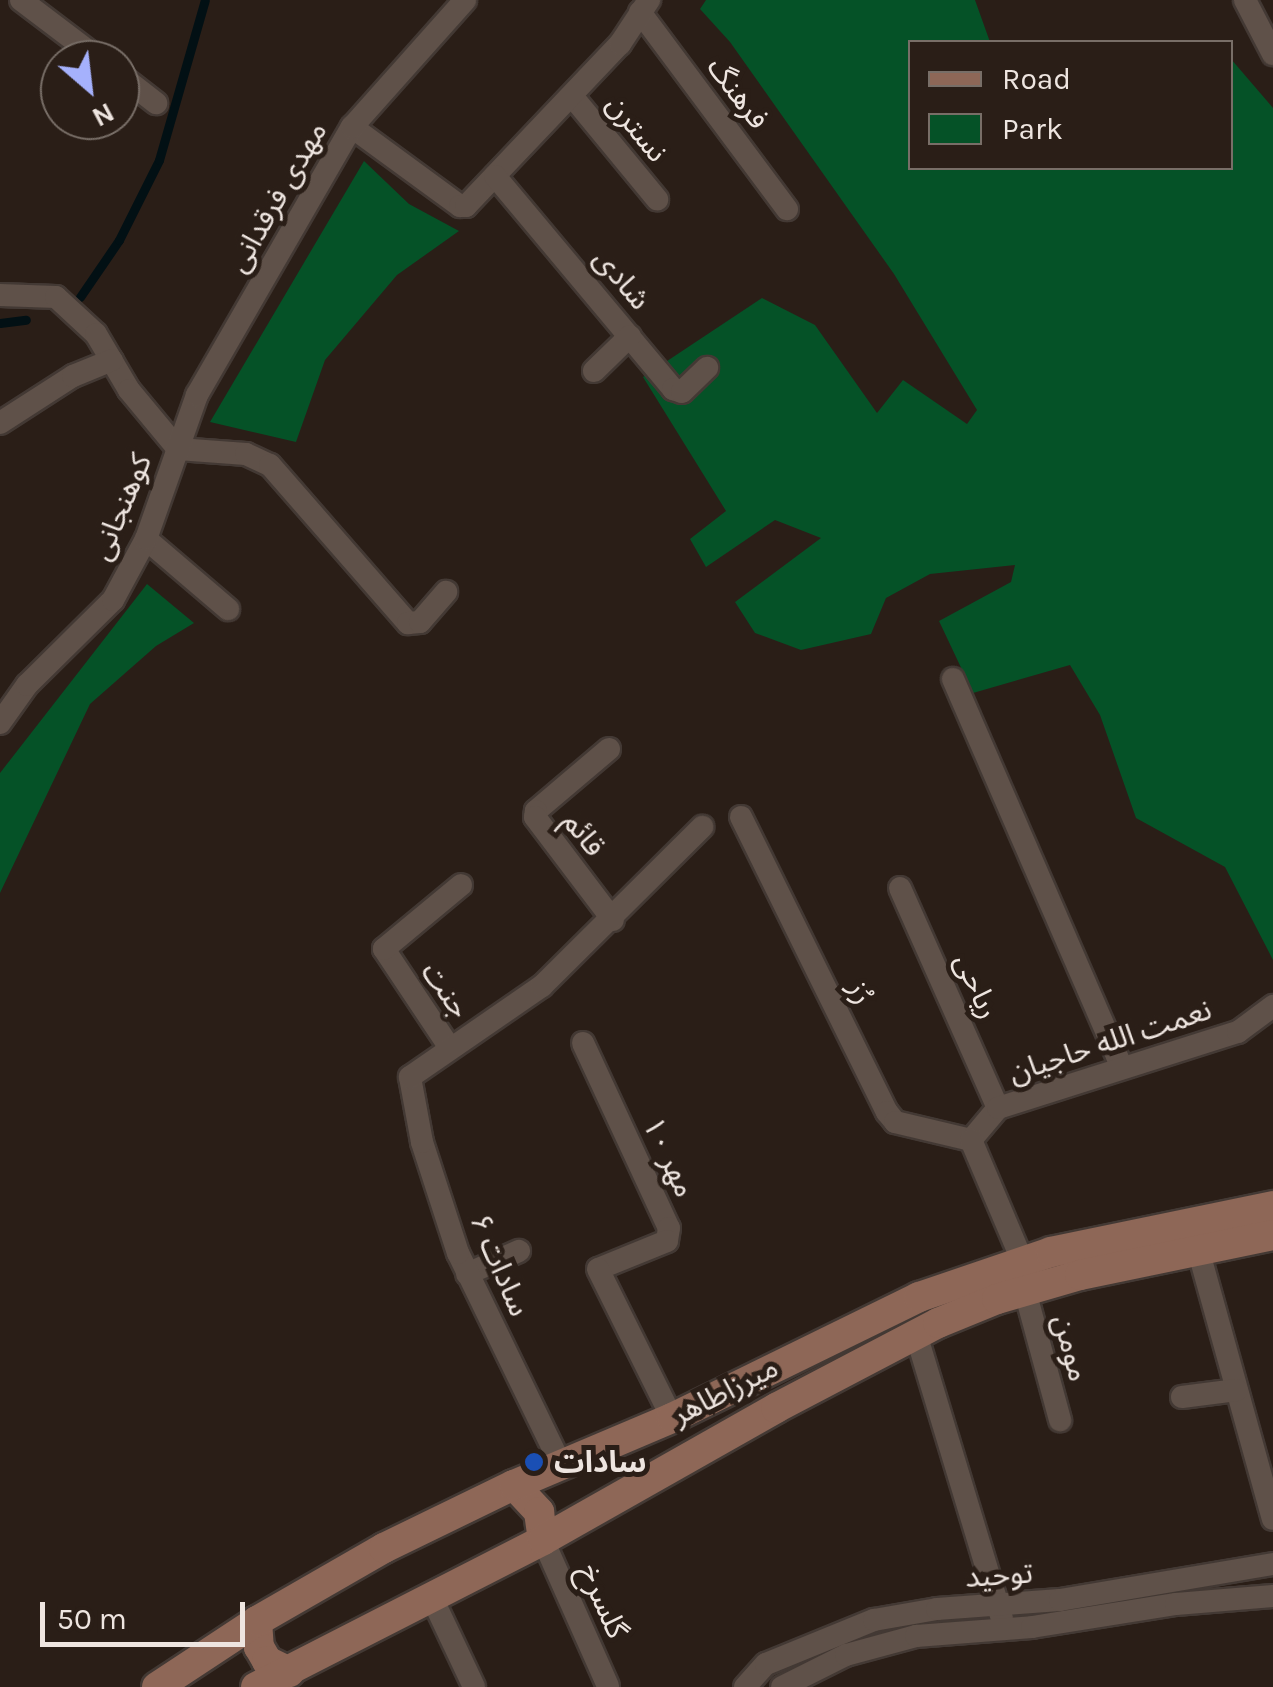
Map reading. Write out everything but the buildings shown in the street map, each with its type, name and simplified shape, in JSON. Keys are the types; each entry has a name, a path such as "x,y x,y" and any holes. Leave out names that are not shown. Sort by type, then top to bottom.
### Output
{"main road":[{"name":"میرزاطاهر","path":"256,1687 543,1540 776,1408 1023,1276 1273,1206"},
{"name":"میرزاطاهر","path":"156,1687 256,1621 384,1548 514,1486 672,1418 919,1296 1273,1235"},
{"path":"514,1486 539,1512 543,1540"},
{"path":"256,1621 259,1647 267,1661 290,1672"}],"street":[{"path":"21,0 74,40"},
{"name":"مهدی فرقدانی","path":"178,448 197,395 352,126 465,0"},
{"path":"1245,0 1273,54"},
{"path":"352,126 460,206 472,202 620,44 644,6"},
{"name":"فرهنگ","path":"644,6 787,209"},
{"path":"140,91 156,103"},
{"name":"نسترن","path":"572,96 656,199"},
{"name":"شادی","path":"496,176 677,392 706,368"},
{"path":"0,296 56,297 96,334 129,390 178,448 246,454 270,465 408,623 420,622 446,592"},
{"path":"594,371 630,336"},
{"path":"0,424 73,376 112,360"},
{"name":"کوهنجانی","path":"0,723 27,686 113,600 146,539 178,448"},
{"path":"146,539 228,609"},
{"path":"953,679 1121,1066"},
{"name":"قائم","path":"609,749 536,810 535,817 613,920"},
{"name":"رُز","path":"742,817 887,1112 895,1122 971,1140"},
{"path":"450,1048 542,986 613,920 702,827"},
{"name":"جنت","path":"450,1048 384,949 460,885"},
{"name":"ریاحی","path":"900,888 998,1108"},
{"name":"نعمت الله حاجیان","path":"971,1140 998,1108 1238,1032 1273,1006"},
{"name":"مهر ۱۰","path":"584,1042 669,1228 667,1241 598,1269 672,1418"},
{"name":"سادات ۶","path":"450,1048 410,1077 422,1142 467,1274 562,1466"},
{"name":"مومن","path":"971,1140 1023,1276 1060,1420"},
{"path":"1198,1249 1273,1519"},
{"path":"467,1274 519,1251"},
{"path":"916,1334 1002,1604 1003,1630"},
{"path":"1182,1398 1236,1390"},
{"name":"گلسرخ","path":"543,1540 608,1686"},
{"name":"توحید","path":"745,1687 766,1664 874,1620 1156,1586 1273,1564"},
{"name":"توحید","path":"783,1686 846,1655 916,1636 1003,1630 1176,1604 1273,1596"},
{"path":"432,1598 474,1687"},
{"path":"766,1664 783,1686"}],"green space":[{"path":"706,0 975,0 989,40 908,40 908,170 1233,170 1233,61 1273,108 1273,960 1225,867 1136,818 1100,715 1070,665 973,693 939,621 1011,582 1015,565 930,574 886,598 871,634 801,650 755,633 735,602 821,538 775,520 706,567 690,539 726,511 643,377 762,298 815,325 877,413 903,380 967,424 977,410 894,274 730,42 700,9"},
{"path":"364,161 409,204 459,231 397,275 325,360 296,442 210,422"},
{"path":"147,584 194,623 156,646 90,704 0,893 0,773"}],"waterway":[{"path":"80,297 119,240 159,160 205,0"},
{"path":"0,323 26,320"}],"place":[{"name":"سادات","path":"534,1462"}]}
